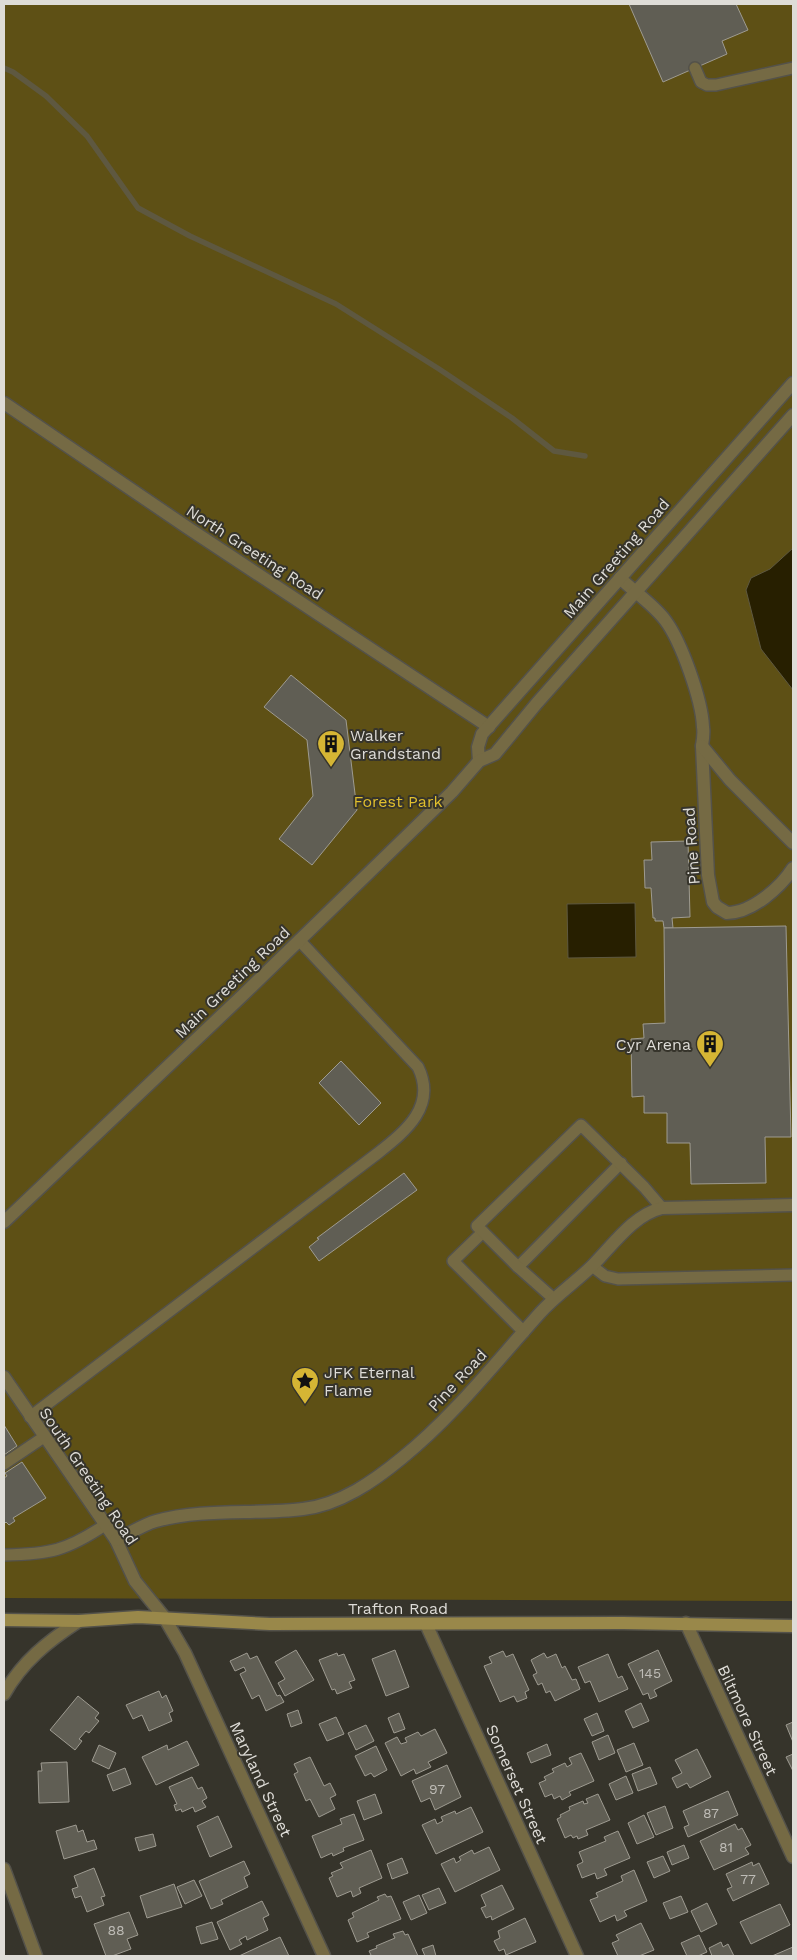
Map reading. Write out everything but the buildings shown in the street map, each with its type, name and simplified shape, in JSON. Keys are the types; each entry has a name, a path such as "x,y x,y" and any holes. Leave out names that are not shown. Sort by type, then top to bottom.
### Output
{"street":[{"name":"Main Greeting Road","path":"479,761 479,741 489,727 793,382"},
{"name":"North Greeting Road","path":"4,403 188,528 489,727"},
{"name":"Main Greeting Road","path":"4,1222 452,792 479,761 495,754 537,703 793,415"},
{"name":"Pine Road","path":"620,578 665,619 681,646 701,712 704,726 702,746 708,875 713,902 717,908 728,913 733,913 753,905 776,887 793,868"},
{"path":"702,746 730,780 793,843"},
{"name":"Pine Road","path":"116,1540 156,1521 214,1512 304,1509 346,1496 381,1475 404,1457 456,1406 554,1299 576,1282 637,1220 648,1213 662,1208 793,1205"},
{"name":"South Greeting Road","path":"4,1377 116,1540 135,1581 164,1617"},
{"name":"Trafton Road","path":"4,1620 78,1621 164,1617 270,1624 686,1623 793,1626"},
{"name":"Maryland Street","path":"164,1617 185,1652 324,1956"},
{"path":"4,1694 11,1681 30,1658 53,1638 78,1621"},
{"name":"Biltmore Street","path":"686,1623 793,1857"},
{"name":"Somerset Street","path":"426,1624 578,1956"},
{"path":"4,1869 36,1956"}],"lane":[{"path":"695,68 701,82 707,85 716,85 793,68"},
{"path":"30,1417 378,1154 402,1133 421,1108 424,1099 424,1083 418,1067 299,940"},
{"path":"554,1299 518,1267 477,1226 581,1125 644,1187 662,1208"},
{"path":"518,1267 621,1164"},
{"path":"483,1232 453,1261 524,1332"},
{"path":"592,1266 605,1276 618,1278 793,1275"},
{"path":"4,1464 44,1437"},
{"path":"4,1555 39,1554 66,1548 81,1541 105,1525"}],"green space":[{"name":"Forest Park","path":"4,4 793,4 793,1601 4,1598"}],"shaded area":[{"path":"793,548 793,690 761,649 746,590 751,578 770,569"},
{"path":"635,903 636,957 568,958 567,904"}],"waterway":[{"path":"4,68 13,72 46,96 87,136 138,208 190,236 336,304 512,418 554,451 585,456"}],"place":[{"name":"Walker Grandstand","path":"331,768"},
{"name":"Cyr Arena","path":"710,1068"},
{"name":"JFK Eternal Flame","path":"305,1405"}]}
